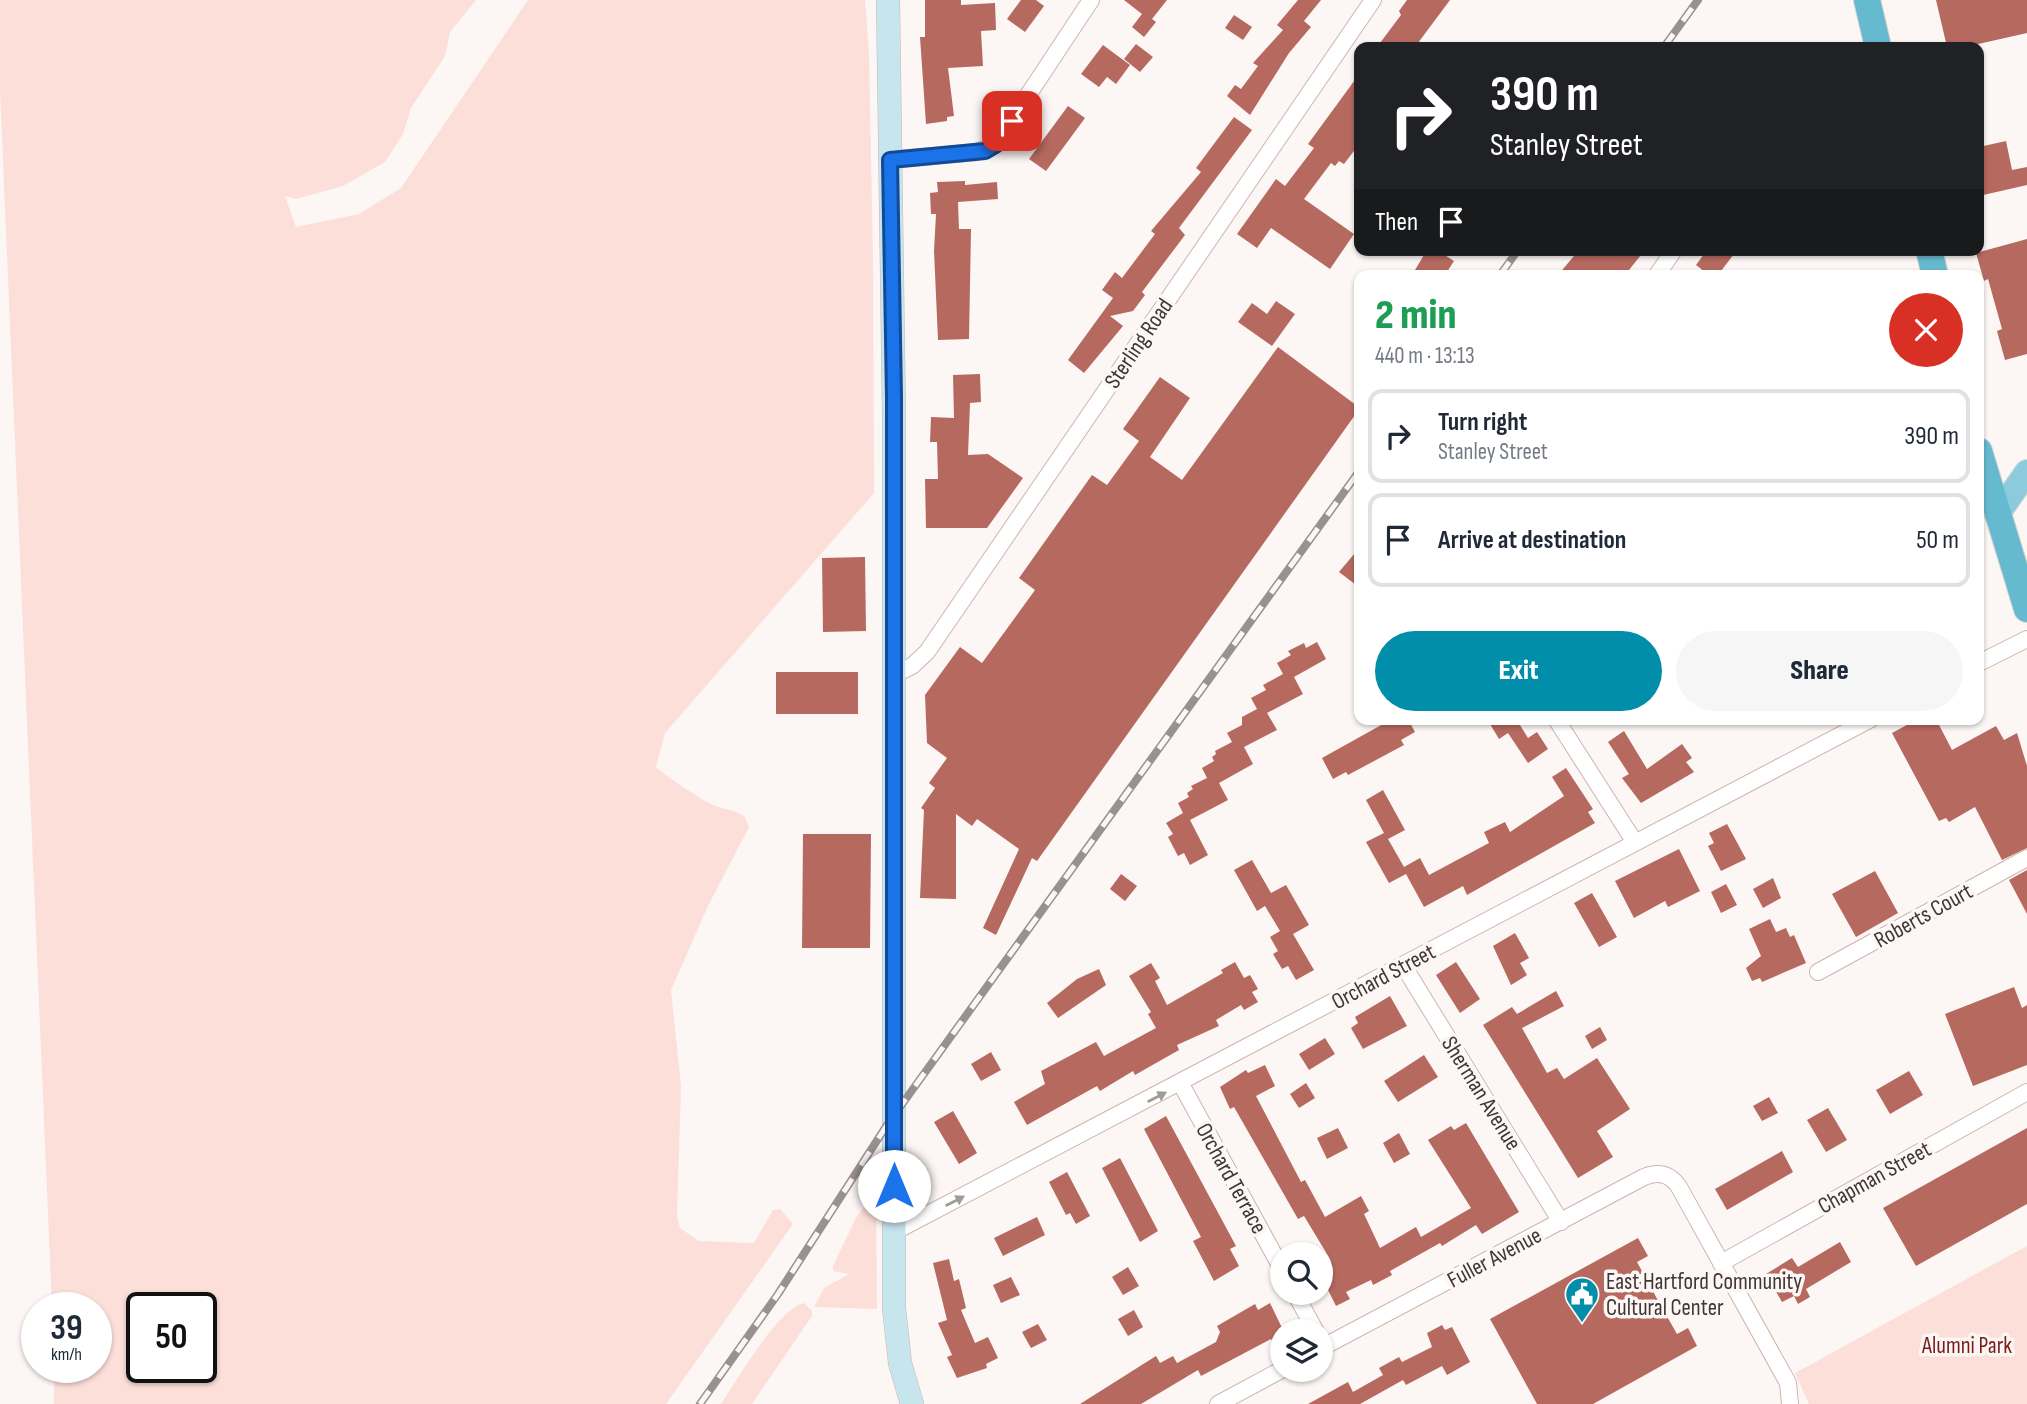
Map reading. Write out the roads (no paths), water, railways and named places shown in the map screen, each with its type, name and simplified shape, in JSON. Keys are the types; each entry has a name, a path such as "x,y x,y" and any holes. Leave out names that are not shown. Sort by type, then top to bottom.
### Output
{"highway":[{"path":"1867,0 1877,42"},
{"path":"1984,469 2027,608"}],"main road":[{"path":"888,0 894,675 895,1327 900,1363 912,1404"},
{"path":"1997,515 2027,472"}],"street":[{"path":"890,160 977,152 995,145 1091,0"},
{"name":"Sterling Road","path":"894,675 912,666 927,652 1373,0"},
{"path":"1984,660 2027,639"},
{"path":"1560,725 1634,841"},
{"name":"Orchard Street","path":"894,1232 1181,1084 1634,841 1859,725"},
{"name":"Roberts Court","path":"1818,972 2027,858"},
{"name":"Sherman Avenue","path":"1403,965 1561,1222"},
{"name":"Orchard Terrace","path":"1181,1084 1270,1247"},
{"name":"Chapman Street","path":"1721,1263 2027,1092"},
{"name":"Fuller Avenue","path":"1333,1340 1652,1174 1668,1176 1679,1187 1721,1263"},
{"path":"1721,1263 1788,1383 1790,1404"},
{"path":"1218,1404 1270,1376"}],"railway":[{"path":"1668,42 1698,0"},
{"path":"1504,270 1514,256"},
{"path":"700,1404 778,1294 887,1125 1354,478"}],"place":[{"name":"East Hartford Community Cultural Center","path":"1582,1324"}],"park label":[{"name":"Alumni Park","path":"1967,1345"}]}
